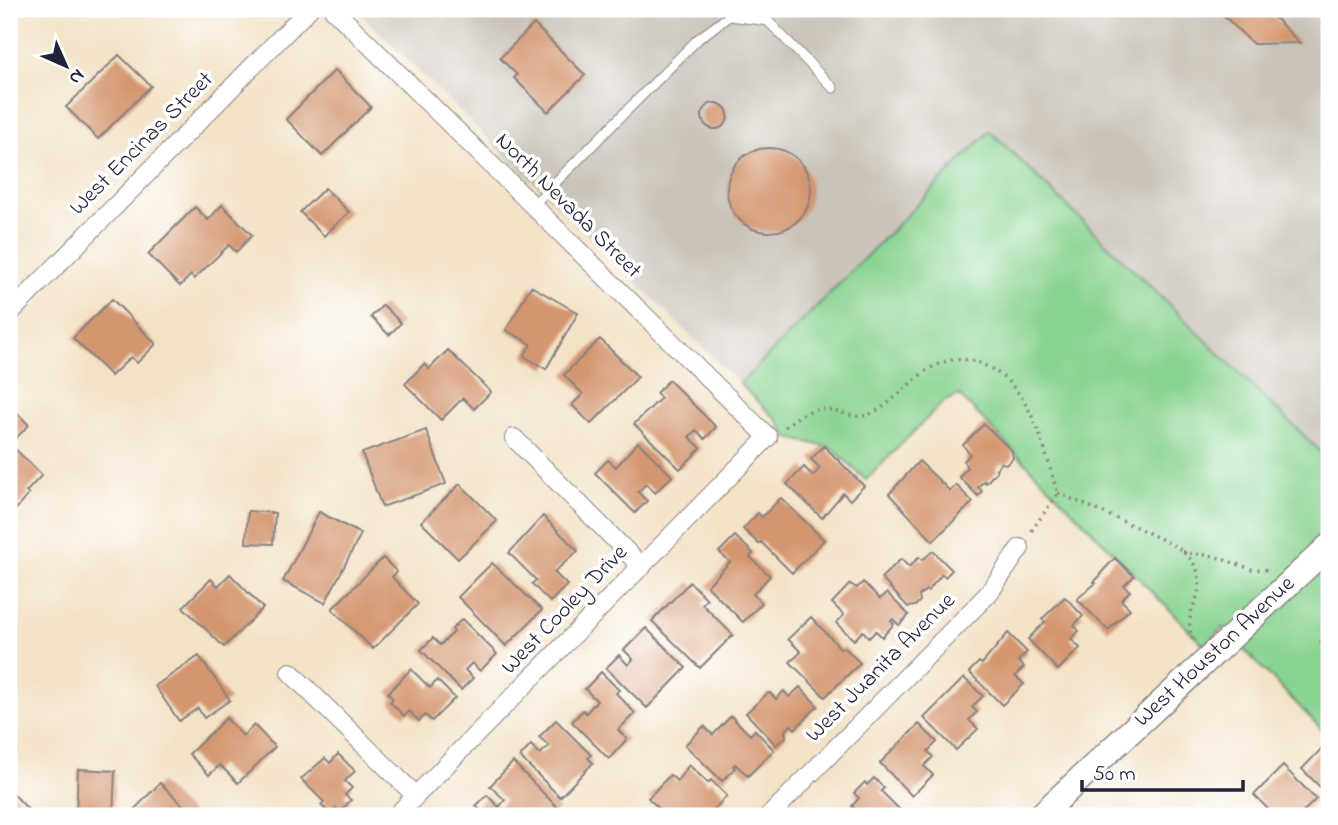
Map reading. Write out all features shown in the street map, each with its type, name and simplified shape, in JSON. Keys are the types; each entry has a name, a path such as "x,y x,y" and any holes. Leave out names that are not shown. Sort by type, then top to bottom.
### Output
{"street":[{"name":"West Encinas Street","path":"9,314 309,9"},
{"name":"North Nevada Street","path":"333,9 768,437"},
{"name":"West Cooley Drive","path":"396,816 768,437"},
{"path":"513,438 642,566"},
{"name":"West Houston Avenue","path":"1040,816 1329,546"},
{"name":"West Juanita Avenue","path":"769,816 989,593 1020,548"},
{"path":"290,672 416,796"}],"lane":[{"path":"533,205 698,39 729,16 768,21 833,88"}],"path":[{"path":"768,437 801,413 820,407 855,416 874,412 937,365 963,358 979,362 995,371 1022,399 1039,429 1058,493"},
{"path":"1020,548 1058,493"},
{"path":"1058,493 1104,511 1183,552 1193,562 1200,578 1188,624 1192,639 1204,660"},
{"path":"1183,552 1214,556 1251,569 1269,570 1284,587"},
{"path":"1329,621 1321,642 1329,664"}],"shaded area":[{"path":"355,9 1329,9 1329,460 990,131 740,384"}],"green space":[{"path":"990,131 1329,460 1329,737 1223,628 1204,645 959,395 943,402 866,480 832,448 789,438 777,420 740,384"}],"building":[{"path":"1217,9 1266,9 1300,43 1253,44"},
{"path":"534,24 585,75 548,112 514,78 517,75 500,58"},
{"path":"119,55 151,86 98,139 66,107"},
{"path":"335,70 371,107 322,156 286,119"},
{"path":"715,103 724,107 728,116 724,125 715,129 706,125 702,116 706,107"},
{"path":"769,148 792,155 804,167 811,190 804,213 792,225 769,232 746,225 734,213 727,190 734,167 746,155"},
{"path":"325,188 349,212 324,236 300,212"},
{"path":"222,205 252,235 236,252 229,245 194,279 191,275 180,286 148,254 195,207 208,220"},
{"path":"531,286 578,313 546,369 524,356 531,344 506,330"},
{"path":"112,299 156,344 137,363 131,357 111,376 73,338"},
{"path":"383,305 401,323 389,335 371,317"},
{"path":"600,339 638,377 591,424 572,405 583,394 564,375"},
{"path":"448,350 491,392 474,409 463,398 441,420 405,384 424,364 429,369"},
{"path":"669,380 716,427 705,439 696,430 689,437 701,448 680,469 634,424 661,398 656,393"},
{"path":"9,405 29,425 10,444 42,475 9,517"},
{"path":"984,424 1012,451 1013,458 1007,464 1001,463 986,483 984,481 978,487 982,491 978,496 959,477 967,468 964,461 970,454 963,445"},
{"path":"426,430 446,484 382,507 362,453"},
{"path":"638,442 672,476 655,493 646,484 638,492 647,501 635,513 595,473 608,460 616,467"},
{"path":"824,446 864,486 850,500 843,493 822,518 787,484 804,467 813,476 820,468 811,459"},
{"path":"919,461 950,491 956,485 973,502 933,541 889,494"},
{"path":"460,484 497,521 458,559 421,522"},
{"path":"781,498 824,540 792,573 761,542 759,544 743,529 758,513 762,517"},
{"path":"248,511 275,513 273,544 246,543"},
{"path":"319,512 361,534 325,603 283,581"},
{"path":"543,516 578,551 554,572 567,585 550,602 532,584 536,580 509,553"},
{"path":"735,536 753,553 750,557 770,576 753,594 762,603 743,622 707,586 730,562 719,552"},
{"path":"933,551 952,570 945,577 942,574 928,591 919,596 920,601 915,606 908,607 881,578 901,559 909,567 919,557 922,560"},
{"path":"383,558 397,572 392,577 418,604 373,649 332,609"},
{"path":"1115,558 1134,576 1124,586 1130,591 1121,600 1130,609 1108,630 1077,599 1096,583 1094,582 1100,574"},
{"path":"492,563 542,610 506,646 458,597"},
{"path":"230,574 263,608 224,647 183,607 211,579 218,586"},
{"path":"690,582 707,599 702,604 733,635 700,668 652,621"},
{"path":"863,582 880,599 887,593 909,615 899,625 893,619 891,621 894,624 882,637 876,631 869,638 863,631 854,640 836,623 844,615 832,603 850,584 857,588"},
{"path":"1065,597 1083,616 1074,625 1079,631 1071,639 1080,648 1058,670 1028,639 1045,622 1042,619"},
{"path":"811,617 841,649 844,647 860,663 825,697 790,662 801,652 788,639"},
{"path":"462,619 497,654 480,671 472,663 465,670 473,678 461,690 421,650 433,638 440,645 454,632 452,629"},
{"path":"646,628 686,668 647,708 606,668 619,655 628,665 633,659 624,650"},
{"path":"1008,633 1027,652 1018,661 1024,667 1015,676 1024,684 1002,705 969,672 979,662 982,664"},
{"path":"199,656 230,700 204,718 198,708 179,721 155,686"},
{"path":"411,669 430,688 437,680 455,698 432,721 425,715 419,721 409,711 404,716 390,702 393,699 388,693"},
{"path":"601,672 619,690 616,693 635,713 618,730 627,739 609,759 572,722 583,710 586,713 597,701 585,689"},
{"path":"964,678 983,696 972,707 977,712 969,720 978,729 956,750 924,718"},
{"path":"800,687 818,706 795,729 791,725 785,731 786,737 776,745 746,713 767,694 770,693 776,699 784,691 789,697"},
{"path":"731,716 750,735 755,730 774,750 748,776 735,764 735,768 722,781 685,745 704,726 713,735"},
{"path":"226,718 243,736 254,725 275,747 238,783 220,765 209,775 189,754"},
{"path":"556,720 591,755 588,758 593,763 560,797 520,757 531,745 540,754 549,746 539,737"},
{"path":"919,724 937,742 928,751 933,757 924,766 933,775 912,796 880,763"},
{"path":"1329,741 1329,796 1302,769"},
{"path":"338,754 355,771 345,781 352,788 345,795 351,800 340,812 336,808 330,814 321,805 324,802 301,779 325,758 330,763"},
{"path":"513,762 559,809 552,816 486,816 476,806 487,795 499,807 505,800 490,786"},
{"path":"689,765 708,783 711,780 727,796 708,816 696,813 693,816 667,816 648,798 670,775 677,781"},
{"path":"1283,766 1316,799 1304,811 1309,816 1275,816 1254,795"},
{"path":"78,769 115,771 113,816 76,816"},
{"path":"874,778 884,788 881,791 904,816 855,816 859,813 852,806 859,798 854,793 865,782 867,785"},
{"path":"160,783 194,816 128,816"},
{"path":"9,789 34,816 9,816"}]}
